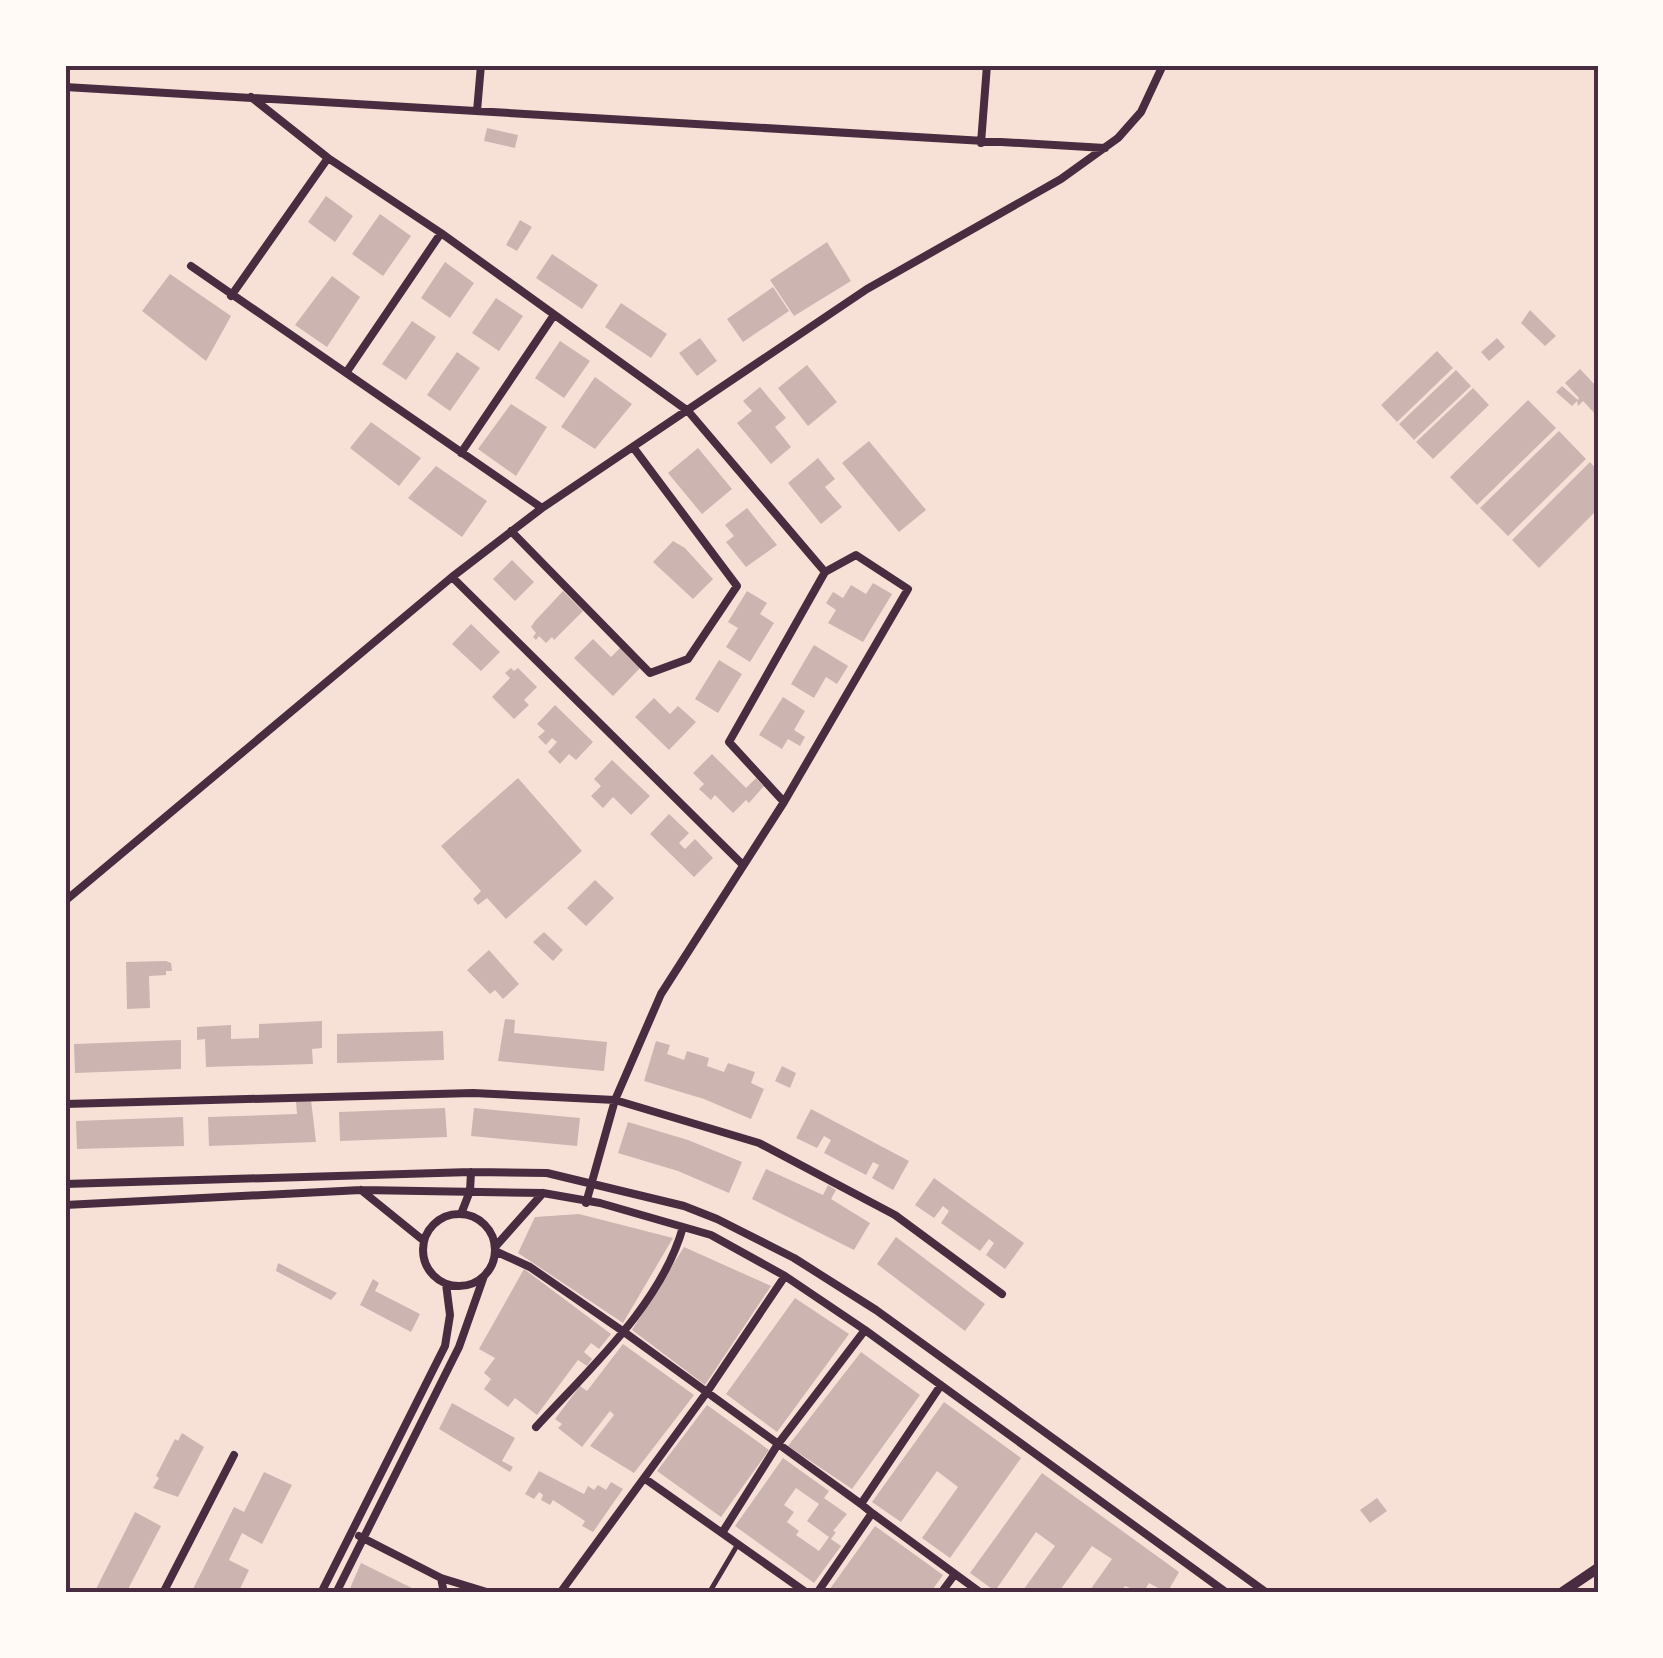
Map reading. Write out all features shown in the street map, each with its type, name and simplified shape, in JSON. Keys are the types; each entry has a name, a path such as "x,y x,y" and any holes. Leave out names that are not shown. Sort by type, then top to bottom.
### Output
{"main road":[{"path":"1561,1593 1598,1568"}],"street":[{"path":"477,112 481,65"},
{"path":"981,142 986,65"},
{"path":"65,901 452,577 542,508 867,289 1061,179 1118,138 1141,112 1163,65"},
{"path":"65,87 1104,148"},
{"path":"250,97 328,158 441,233 688,411 825,572"},
{"path":"231,296 328,158"},
{"path":"346,373 441,233"},
{"path":"191,266 542,508"},
{"path":"460,452 554,315"},
{"path":"511,531 650,673 688,659 737,586 633,447"},
{"path":"586,1203 615,1100 662,994 784,802 908,589 856,555 825,572 729,742 784,802"},
{"path":"452,577 744,865"},
{"path":"65,1104 472,1093 615,1100 759,1143 895,1215 1002,1294"},
{"path":"462,1214 471,1172"},
{"path":"65,1184 547,1173 684,1206 794,1258 938,1353 1267,1593"},
{"path":"362,1190 424,1240"},
{"path":"65,1205 362,1190 544,1193 600,1203 711,1235 784,1276 865,1330 1227,1593"},
{"path":"495,1249 544,1193"},
{"path":"336,1593 458,1347 490,1268 495,1249 493,1237 480,1221 451,1214 434,1224 424,1240 424,1262 429,1271 446,1284 465,1286 484,1276"},
{"path":"536,1428 624,1332 676,1251 683,1226"},
{"path":"495,1249 530,1267 624,1332 981,1593"},
{"path":"560,1593 707,1392 784,1276"},
{"path":"321,1593 445,1346 450,1316 446,1284"},
{"path":"722,1533 778,1444 865,1330"},
{"path":"860,1504 941,1385"},
{"path":"163,1593 234,1455"},
{"path":"644,1478 806,1593"},
{"path":"817,1593 872,1513"},
{"path":"352,1530 441,1578 490,1593"},
{"path":"710,1593 738,1544"},
{"path":"941,1593 954,1574"},
{"path":"441,1578 444,1593"}],"building":[{"path":"487,128 518,135 515,148 484,141"},
{"path":"326,196 353,216 335,242 308,222"},
{"path":"380,214 411,236 383,276 352,254"},
{"path":"520,220 532,227 517,251 506,245"},
{"path":"827,242 851,281 794,316 770,280"},
{"path":"552,254 598,285 582,309 536,278"},
{"path":"445,262 474,283 450,318 421,298"},
{"path":"170,274 231,316 206,361 142,311"},
{"path":"332,276 360,297 327,347 295,325"},
{"path":"773,287 789,311 743,342 727,319"},
{"path":"496,298 523,316 499,351 472,333"},
{"path":"621,303 667,334 651,358 605,327"},
{"path":"1530,310 1556,336 1545,346 1521,323"},
{"path":"412,321 436,337 406,380 382,364"},
{"path":"700,338 717,361 697,376 679,353"},
{"path":"1497,338 1505,347 1489,361 1481,352"},
{"path":"560,341 590,361 564,398 535,378"},
{"path":"1437,351 1453,368 1397,422 1381,405"},
{"path":"457,352 480,368 450,411 427,395"},
{"path":"807,365 837,402 808,426 778,388"},
{"path":"1580,369 1598,388 1598,417 1583,401 1572,406 1556,392 1562,386 1578,400 1565,383"},
{"path":"1456,370 1471,386 1414,440 1399,424"},
{"path":"595,377 632,404 595,449 561,427"},
{"path":"760,387 786,418 775,427 791,447 771,464 737,423 752,411 743,401"},
{"path":"1473,388 1489,405 1433,459 1416,442"},
{"path":"1528,400 1556,428 1477,505 1450,477"},
{"path":"511,404 547,427 516,476 478,449"},
{"path":"371,422 421,458 399,486 350,448"},
{"path":"1559,431 1586,459 1508,536 1480,508"},
{"path":"869,441 926,510 899,532 842,463"},
{"path":"698,448 732,489 702,514 668,473"},
{"path":"818,458 835,479 825,487 842,507 821,524 788,483"},
{"path":"1590,462 1598,471 1598,509 1539,568 1512,540"},
{"path":"436,466 487,501 462,537 408,498"},
{"path":"747,508 777,545 746,567 726,542 734,536 725,525"},
{"path":"673,541 685,548 713,579 693,599 653,562"},
{"path":"512,560 534,582 515,601 493,579"},
{"path":"873,583 892,594 863,642 828,623 836,610 826,603 833,592 843,598 851,585 866,594"},
{"path":"563,591 583,611 554,640 552,637 546,643 539,636 536,640 531,627"},
{"path":"747,591 767,603 760,614 774,623 750,662 726,647 738,628 728,622"},
{"path":"471,624 500,652 481,671 452,644"},
{"path":"593,639 611,657 621,647 641,667 613,696 574,658"},
{"path":"814,645 848,666 837,684 826,677 814,698 791,684"},
{"path":"719,660 742,674 718,713 695,699"},
{"path":"518,668 537,687 524,700 529,705 514,719 492,697 510,678 505,673"},
{"path":"783,697 805,711 794,730 805,737 800,746 788,739 782,749 759,735"},
{"path":"654,698 670,714 678,706 696,722 669,750 635,717"},
{"path":"555,705 593,742 576,760 569,754 560,764 548,752 557,742 552,738 546,745 538,737 545,731 537,724"},
{"path":"712,754 746,788 756,778 764,786 733,813 715,795 711,800 699,789 704,784 693,773"},
{"path":"612,760 650,796 631,815 613,797 603,808 591,796 601,786 594,779"},
{"path":"518,778 582,851 506,919 487,898 478,905 473,899 481,891 441,846"},
{"path":"669,814 689,833 679,843 685,849 695,839 713,858 694,877 650,834"},
{"path":"595,880 614,898 586,926 567,908"},
{"path":"544,932 563,950 553,961 533,942"},
{"path":"489,950 519,984 503,999 495,990 490,994 467,970"},
{"path":"126,962 171,963 172,971 149,976 150,1008 127,1009"},
{"path":"505,1019 515,1020 514,1033 607,1042 604,1071 498,1061"},
{"path":"322,1021 322,1048 312,1049 313,1064 206,1067 205,1039 197,1040 197,1027 231,1025 231,1039 259,1038 259,1024"},
{"path":"443,1031 444,1060 337,1063 337,1034"},
{"path":"181,1040 181,1069 75,1073 74,1044"},
{"path":"656,1041 670,1045 667,1054 684,1060 687,1051 709,1058 707,1066 724,1072 728,1063 755,1072 751,1083 764,1089 751,1119 704,1099 644,1081"},
{"path":"782,1066 796,1073 790,1088 775,1081"},
{"path":"311,1100 316,1142 209,1146 208,1117 297,1114 296,1101"},
{"path":"445,1108 447,1137 340,1141 339,1112"},
{"path":"474,1108 580,1118 577,1146 471,1136"},
{"path":"811,1109 909,1161 893,1190 872,1178 879,1165 873,1162 866,1175 824,1153 831,1140 824,1136 817,1148 796,1138"},
{"path":"183,1117 184,1146 77,1149 76,1121"},
{"path":"628,1122 742,1162 729,1193 678,1171 618,1153"},
{"path":"766,1169 823,1195 828,1185 836,1190 831,1199 870,1223 854,1250 752,1199"},
{"path":"934,1178 1024,1243 1005,1269 986,1255 994,1243 989,1239 980,1251 941,1223 949,1211 943,1206 934,1218 915,1205"},
{"path":"579,1214 673,1238 623,1323 518,1253 535,1217"},
{"path":"896,1237 985,1304 965,1331 877,1264"},
{"path":"684,1247 771,1286 705,1385 632,1330"},
{"path":"278,1263 337,1293 331,1300 276,1271"},
{"path":"524,1269 611,1334 599,1349 591,1343 584,1352 592,1359 587,1366 578,1360 537,1415 515,1398 508,1407 484,1389 491,1379 484,1373 495,1358 479,1349"},
{"path":"373,1279 379,1283 375,1291 420,1314 411,1332 360,1305"},
{"path":"795,1298 849,1334 777,1432 726,1394"},
{"path":"623,1344 694,1395 634,1473 590,1446 614,1415 610,1411 582,1447 558,1428 562,1424 555,1419 580,1386 587,1391"},
{"path":"861,1352 920,1395 852,1489 788,1446"},
{"path":"944,1402 1021,1458 950,1558 922,1538 958,1487 937,1471 901,1522 872,1502"},
{"path":"452,1403 515,1438 502,1461 513,1467 510,1472 439,1429"},
{"path":"707,1405 769,1450 721,1517 657,1471"},
{"path":"182,1433 204,1447 178,1497 153,1488 175,1439 178,1441"},
{"path":"783,1458 829,1491 824,1498 847,1514 831,1539 841,1546 814,1583 735,1526","holes":["796,1488 819,1504 807,1521 829,1537 819,1551 796,1535 799,1531 787,1522 794,1512 784,1505"]},
{"path":"539,1471 584,1494 588,1486 594,1490 598,1485 606,1490 611,1482 623,1489 593,1532 582,1526 585,1521 553,1500 550,1505 541,1500 543,1495 539,1492 534,1499 525,1494"},
{"path":"264,1472 292,1485 262,1544 242,1533 229,1560 249,1570 238,1593 191,1593 234,1507 244,1512"},
{"path":"1042,1473 1179,1572 1167,1593 1149,1583 1143,1593 1125,1586 1120,1593 1088,1593 1112,1559 1092,1546 1058,1593 1021,1593 1055,1546 1036,1532 995,1591 970,1573"},
{"path":"1377,1498 1387,1511 1370,1523 1360,1510"},
{"path":"135,1512 161,1526 126,1593 94,1593"},
{"path":"875,1526 943,1575 930,1593 827,1593"},
{"path":"361,1563 422,1593 348,1593"}]}
